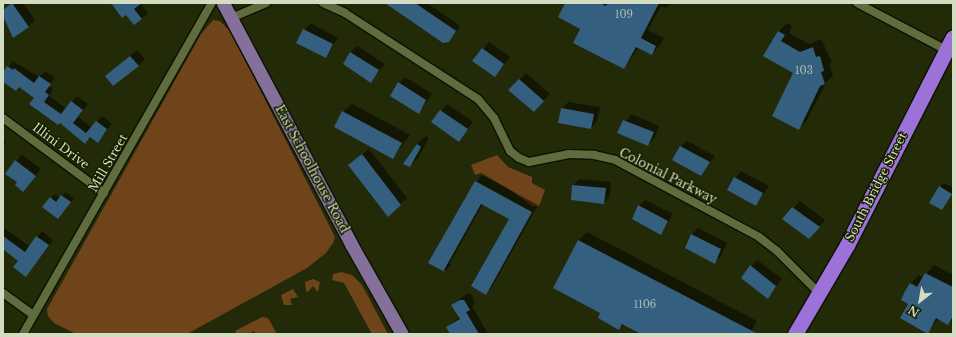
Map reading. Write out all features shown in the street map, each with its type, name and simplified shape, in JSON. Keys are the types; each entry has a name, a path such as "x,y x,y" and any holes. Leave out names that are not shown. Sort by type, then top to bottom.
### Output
{"highway":[{"name":"South Bridge Street","path":"795,334 819,293 950,43"}],"main road":[{"name":"East Schoolhouse Road","path":"223,3 351,244 402,334"}],"street":[{"name":"Mill Street","path":"23,334 212,3"},
{"path":"231,18 266,3"},
{"name":"Colonial Parkway","path":"323,3 345,13 478,99 494,118 510,151 519,158 529,162 569,154 594,155 615,160 759,237 777,251 819,293"},
{"path":"857,3 950,43"},
{"name":"Illini Drive","path":"3,118 104,193"},
{"path":"3,293 33,315"}],"shaded area":[{"path":"213,20 220,21 230,31 335,237 333,243 326,253 307,268 187,334 76,334 54,323 48,316 47,309 201,34"},
{"path":"497,155 508,167 532,177 532,183 545,190 539,206 532,206 512,191 481,173 475,175 471,165"},
{"path":"342,272 352,275 362,285 388,334 372,334 344,283 332,280 333,274"},
{"path":"313,279 320,282 318,292 313,286 308,292 306,291 305,282"},
{"path":"293,289 298,297 290,299 292,305 284,305 281,295"},
{"path":"262,317 268,318 277,334 237,334 235,331"}],"building":[{"path":"12,3 29,27 13,38 3,16 3,10"},
{"path":"111,3 142,3 134,9 142,19 134,25 126,15 122,18"},
{"path":"385,3 415,3 456,31 449,42 443,43"},
{"path":"565,3 600,3 606,6 608,3 659,3 641,38 656,46 652,55 636,47 624,69 573,43 580,29 558,17"},
{"path":"303,29 333,44 326,58 296,43"},
{"path":"778,31 785,35 781,41 800,52 813,47 816,57 820,56 824,71 821,72 825,84 820,86 799,130 772,116 793,73 763,56"},
{"path":"482,48 504,64 495,77 472,61"},
{"path":"350,52 379,70 371,83 343,64"},
{"path":"130,56 139,66 113,86 105,76"},
{"path":"7,66 13,70 14,68 34,83 39,76 51,84 45,92 49,95 44,102 61,114 71,101 83,110 73,123 86,133 96,121 107,129 98,143 90,137 85,144 60,123 58,125 29,104 34,98 19,87 16,91 3,82 3,72"},
{"path":"519,79 544,101 534,112 508,90"},
{"path":"398,82 426,100 419,114 390,96"},
{"path":"561,108 594,114 591,129 558,123"},
{"path":"440,110 468,129 459,142 431,122"},
{"path":"342,111 402,143 393,159 334,127"},
{"path":"623,120 654,132 648,146 617,133"},
{"path":"417,144 421,147 410,167 403,164"},
{"path":"680,146 710,162 701,176 672,160"},
{"path":"362,154 401,205 388,217 348,165"},
{"path":"15,160 36,176 23,192 15,185 17,182 5,174"},
{"path":"734,177 763,193 756,206 727,190"},
{"path":"475,181 532,212 486,295 471,286 509,219 481,204 444,270 445,272 428,263"},
{"path":"572,185 606,188 604,204 571,200"},
{"path":"939,186 952,194 942,210 929,203"},
{"path":"61,195 71,202 58,219 42,207 50,197 56,202"},
{"path":"638,205 668,221 661,235 632,219"},
{"path":"792,207 820,227 809,239 782,219"},
{"path":"691,234 721,249 715,264 685,248"},
{"path":"3,236 25,252 36,236 49,245 26,277 13,267 18,261 3,249"},
{"path":"578,240 758,334 641,334 622,324 619,330 598,318 600,313 553,288"},
{"path":"750,265 776,286 768,299 741,278"},
{"path":"925,273 953,287 953,316 948,325 936,318 928,334 900,318 908,304 901,300 905,291 910,283 917,287"},
{"path":"460,300 464,300 470,310 466,312 479,334 450,334 446,327 460,319 451,305"}]}
